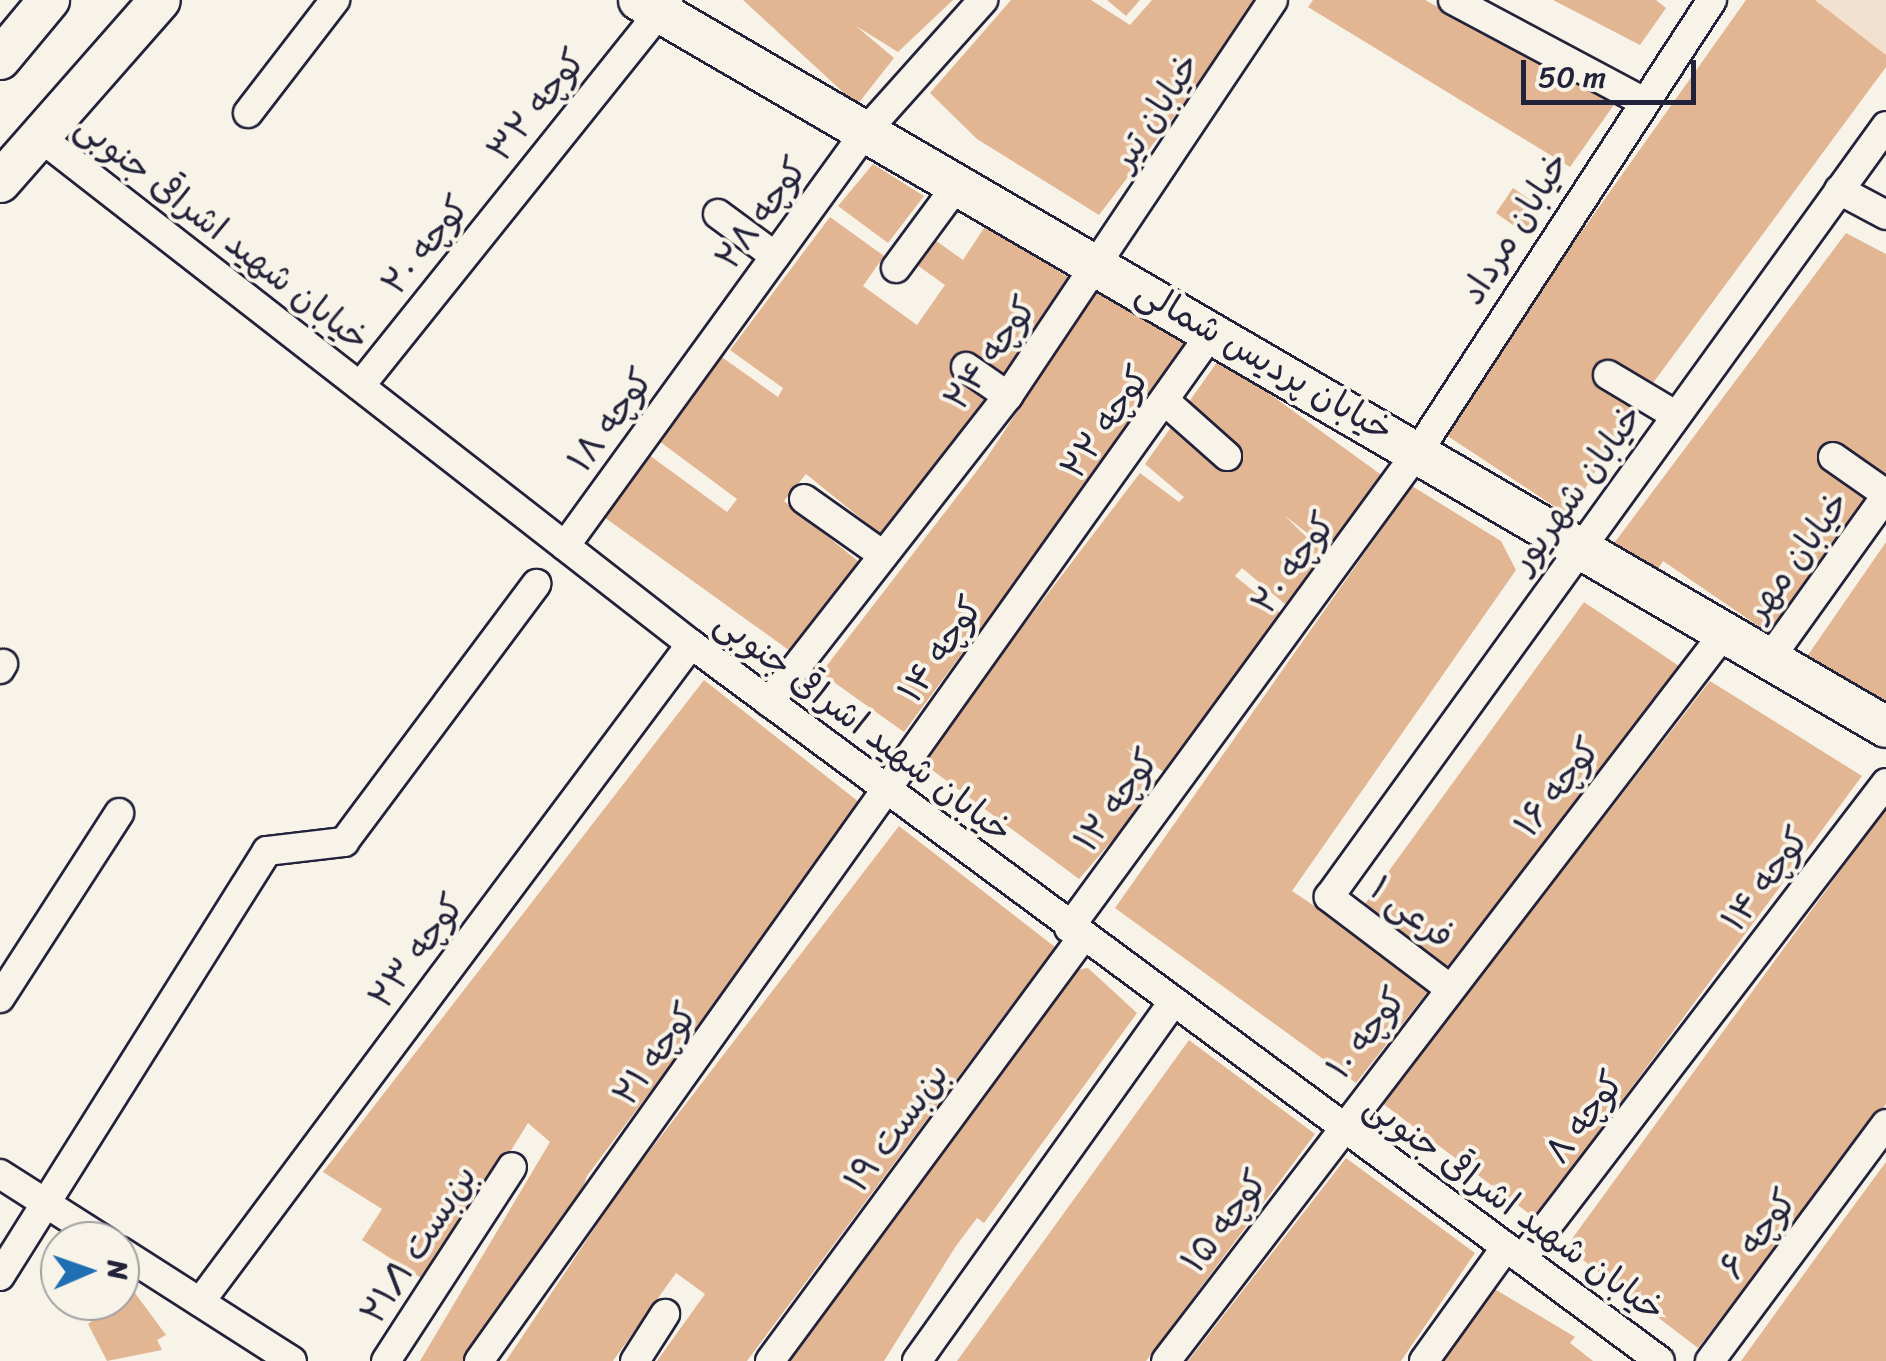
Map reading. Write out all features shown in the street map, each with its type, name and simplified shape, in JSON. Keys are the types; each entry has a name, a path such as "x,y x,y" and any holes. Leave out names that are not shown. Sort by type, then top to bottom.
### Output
{"street":[{"path":"0,58 49,0"},
{"path":"0,182 36,134 160,0"},
{"path":"248,113 335,0"},
{"name":"کوچه ۲۸","path":"716,338 866,131 983,0"},
{"name":"خیابان تیر","path":"1100,264 1273,0"},
{"path":"1454,0 1640,100"},
{"name":"خیابان مرداد","path":"1419,450 1640,100 1712,0"},
{"name":"خیابان پردیس شمالی","path":"655,4 1886,727"},
{"name":"کوچه ۳۲","path":"510,198 655,4"},
{"name":"خیابان شهریور","path":"1329,896 1886,126"},
{"name":"خیابان شهید اشراقی جنوبی","path":"36,134 691,644 890,789 1075,933 1660,1361"},
{"path":"896,268 958,184"},
{"path":"1839,190 1886,215"},
{"name":"کوچه ۲۰","path":"360,386 510,198"},
{"path":"718,214 775,256"},
{"name":"کوچه ۲۴","path":"883,555 1008,396 1100,264"},
{"name":"کوچه ۲۲","path":"1058,555 1213,331"},
{"name":"کوچه ۱۸","path":"565,546 716,338"},
{"path":"966,367 1008,396"},
{"path":"1608,375 1675,415"},
{"path":"1166,400 1227,456"},
{"name":"کوچه ۲۰","path":"1224,717 1419,450"},
{"path":"1832,457 1886,495"},
{"name":"خیابان مهر","path":"1770,658 1886,495"},
{"path":"769,702 883,555 804,499"},
{"name":"کوچه ۱۴","path":"890,789 1058,555"},
{"path":"0,1276 42,1201 267,851 344,842 536,584"},
{"name":"کوچه ۱۶","path":"1449,988 1725,632"},
{"name":"کوچه ۲۳","path":"200,1302 691,644"},
{"name":"کوچه ۱۲","path":"1075,933 1224,717"},
{"name":"کوچه ۱۴","path":"1704,1020 1886,782"},
{"name":"کوچه ۲۱","path":"479,1361 890,789"},
{"path":"0,998 119,813"},
{"name":"فرعی ۱","path":"1329,896 1449,988"},
{"name":"بن‌بست ۱۹","path":"770,1361 1075,933"},
{"name":"کوچه ۱۰","path":"1341,1125 1449,988"},
{"path":"918,1361 1174,1002"},
{"name":"کوچه ۸","path":"1424,1361 1704,1020"},
{"name":"کوچه ۶","path":"1710,1361 1886,1124"},
{"name":"کوچه ۱۵","path":"1166,1361 1341,1125"},
{"name":"بن‌بست ۲۱/۱","path":"386,1361 512,1167"},
{"path":"0,1174 73,1221"},
{"path":"140,1264 200,1302 255,1351 292,1361"},
{"path":"634,1361 665,1314"}],"shaded area":[{"path":"1815,0 1886,0 1886,55"}],"building":[{"path":"743,0 953,0 898,52 856,26 894,58 857,105"},
{"path":"1011,0 1091,0 1130,25 1152,0 1263,0 1099,215 977,139 930,93"},
{"path":"1107,0 1140,0 1126,16"},
{"path":"1313,0 1425,0 1616,102 1570,167 1308,7"},
{"path":"1553,0 1656,0 1666,8 1640,45"},
{"path":"1746,0 1815,0 1886,55 1886,67 1625,421 1569,516 1440,431"},
{"path":"873,164 924,196 888,243 838,206"},
{"path":"1513,188 1542,208 1524,233 1496,213"},
{"path":"830,217 884,256 863,286 917,325 945,285 917,265 935,240 963,260 986,225 1071,279 998,381 959,352 951,364 991,392 885,538 806,474 784,501 864,566 797,656 597,512 645,452 727,512 737,499 655,438 716,353 778,397 783,388 730,350"},
{"path":"1846,233 1886,254 1886,472 1770,634 1663,561 1655,574 1612,546"},
{"path":"1105,278 1198,335 904,732 821,673 986,459"},
{"path":"1220,358 1387,479 1334,554 1284,515 1330,560 1291,609 1242,568 1235,576 1285,617 1169,775 1126,748 1161,784 1079,879 920,761 1140,473 1179,502 1184,497 1145,464"},
{"path":"1412,486 1501,541 1516,570 1292,891 1433,985 1356,1083 1115,908"},
{"path":"1886,542 1886,707 1808,655"},
{"path":"1584,602 1682,668 1443,972 1362,908"},
{"path":"704,680 864,806 587,1176 577,1206 468,1361 420,1361 550,1142 528,1123 429,1283 362,1240 382,1209 323,1172"},
{"path":"1710,681 1862,776 1535,1218 1382,1103"},
{"path":"1886,808 1886,1104 1698,1348 1566,1247"},
{"path":"899,826 1055,947 747,1361 657,1361 705,1294 676,1273 613,1361 506,1361 622,1187"},
{"path":"1088,968 1137,1013 984,1223 977,1218 956,1246 884,1361 772,1361 902,1207 1076,970"},
{"path":"1189,1040 1315,1134 1146,1361 957,1361"},
{"path":"1346,1158 1475,1253 1401,1361 1188,1361"},
{"path":"1886,1162 1886,1361 1741,1361 1830,1238"},
{"path":"1483,1282 1575,1337 1570,1343 1593,1361 1443,1361"},
{"path":"140,1300 166,1335 157,1340 162,1350 107,1361 88,1324 140,1321"}]}
